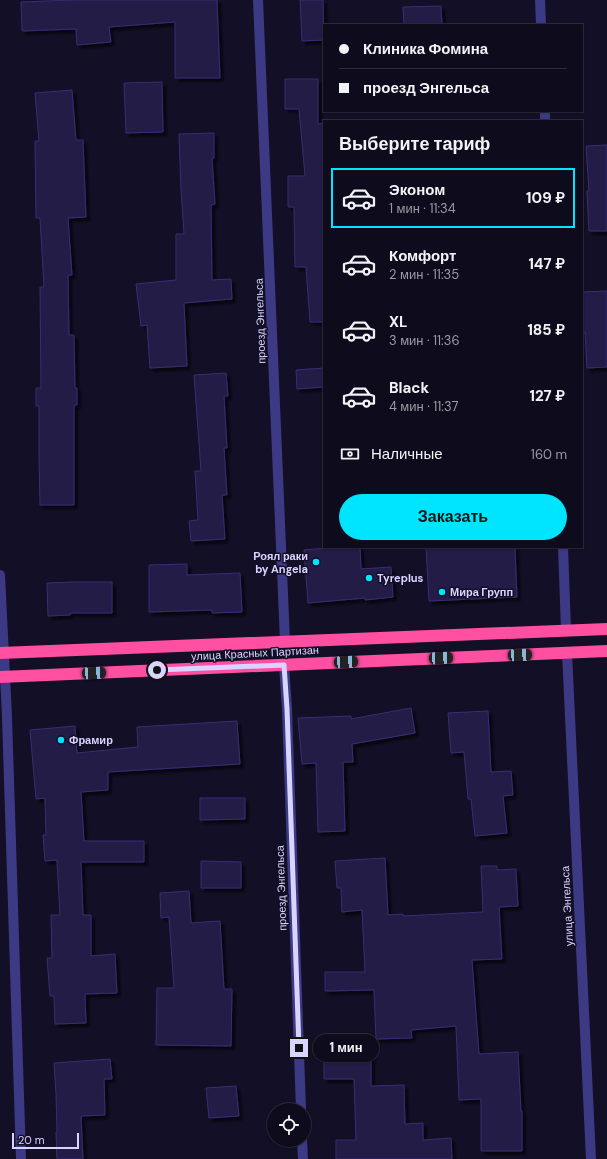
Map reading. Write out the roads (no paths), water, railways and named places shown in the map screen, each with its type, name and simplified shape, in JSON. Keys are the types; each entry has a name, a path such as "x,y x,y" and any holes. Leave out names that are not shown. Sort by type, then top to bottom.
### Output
{"highway":[{"name":"улица Красных Партизан","path":"2,653 607,629"},
{"name":"улица Красных Партизан","path":"2,677 607,651"}],"street":[{"name":"проезд Энгельса","path":"258,0 285,642"},
{"path":"540,0 542,24"},
{"path":"563,548 566,630"},
{"path":"0,575 2,677 21,1159"},
{"name":"улица Энгельса","path":"567,653 591,1159"},
{"name":"проезд Энгельса","path":"284,665 287,709 301,1103"},
{"path":"302,1147 303,1159"}],"place":[{"name":"Роял раки by Angela","path":"316,562"},
{"name":"Tyreplus","path":"369,578"},
{"name":"Мира Групп","path":"442,592"},
{"name":"Фрамир","path":"61,740"}]}
